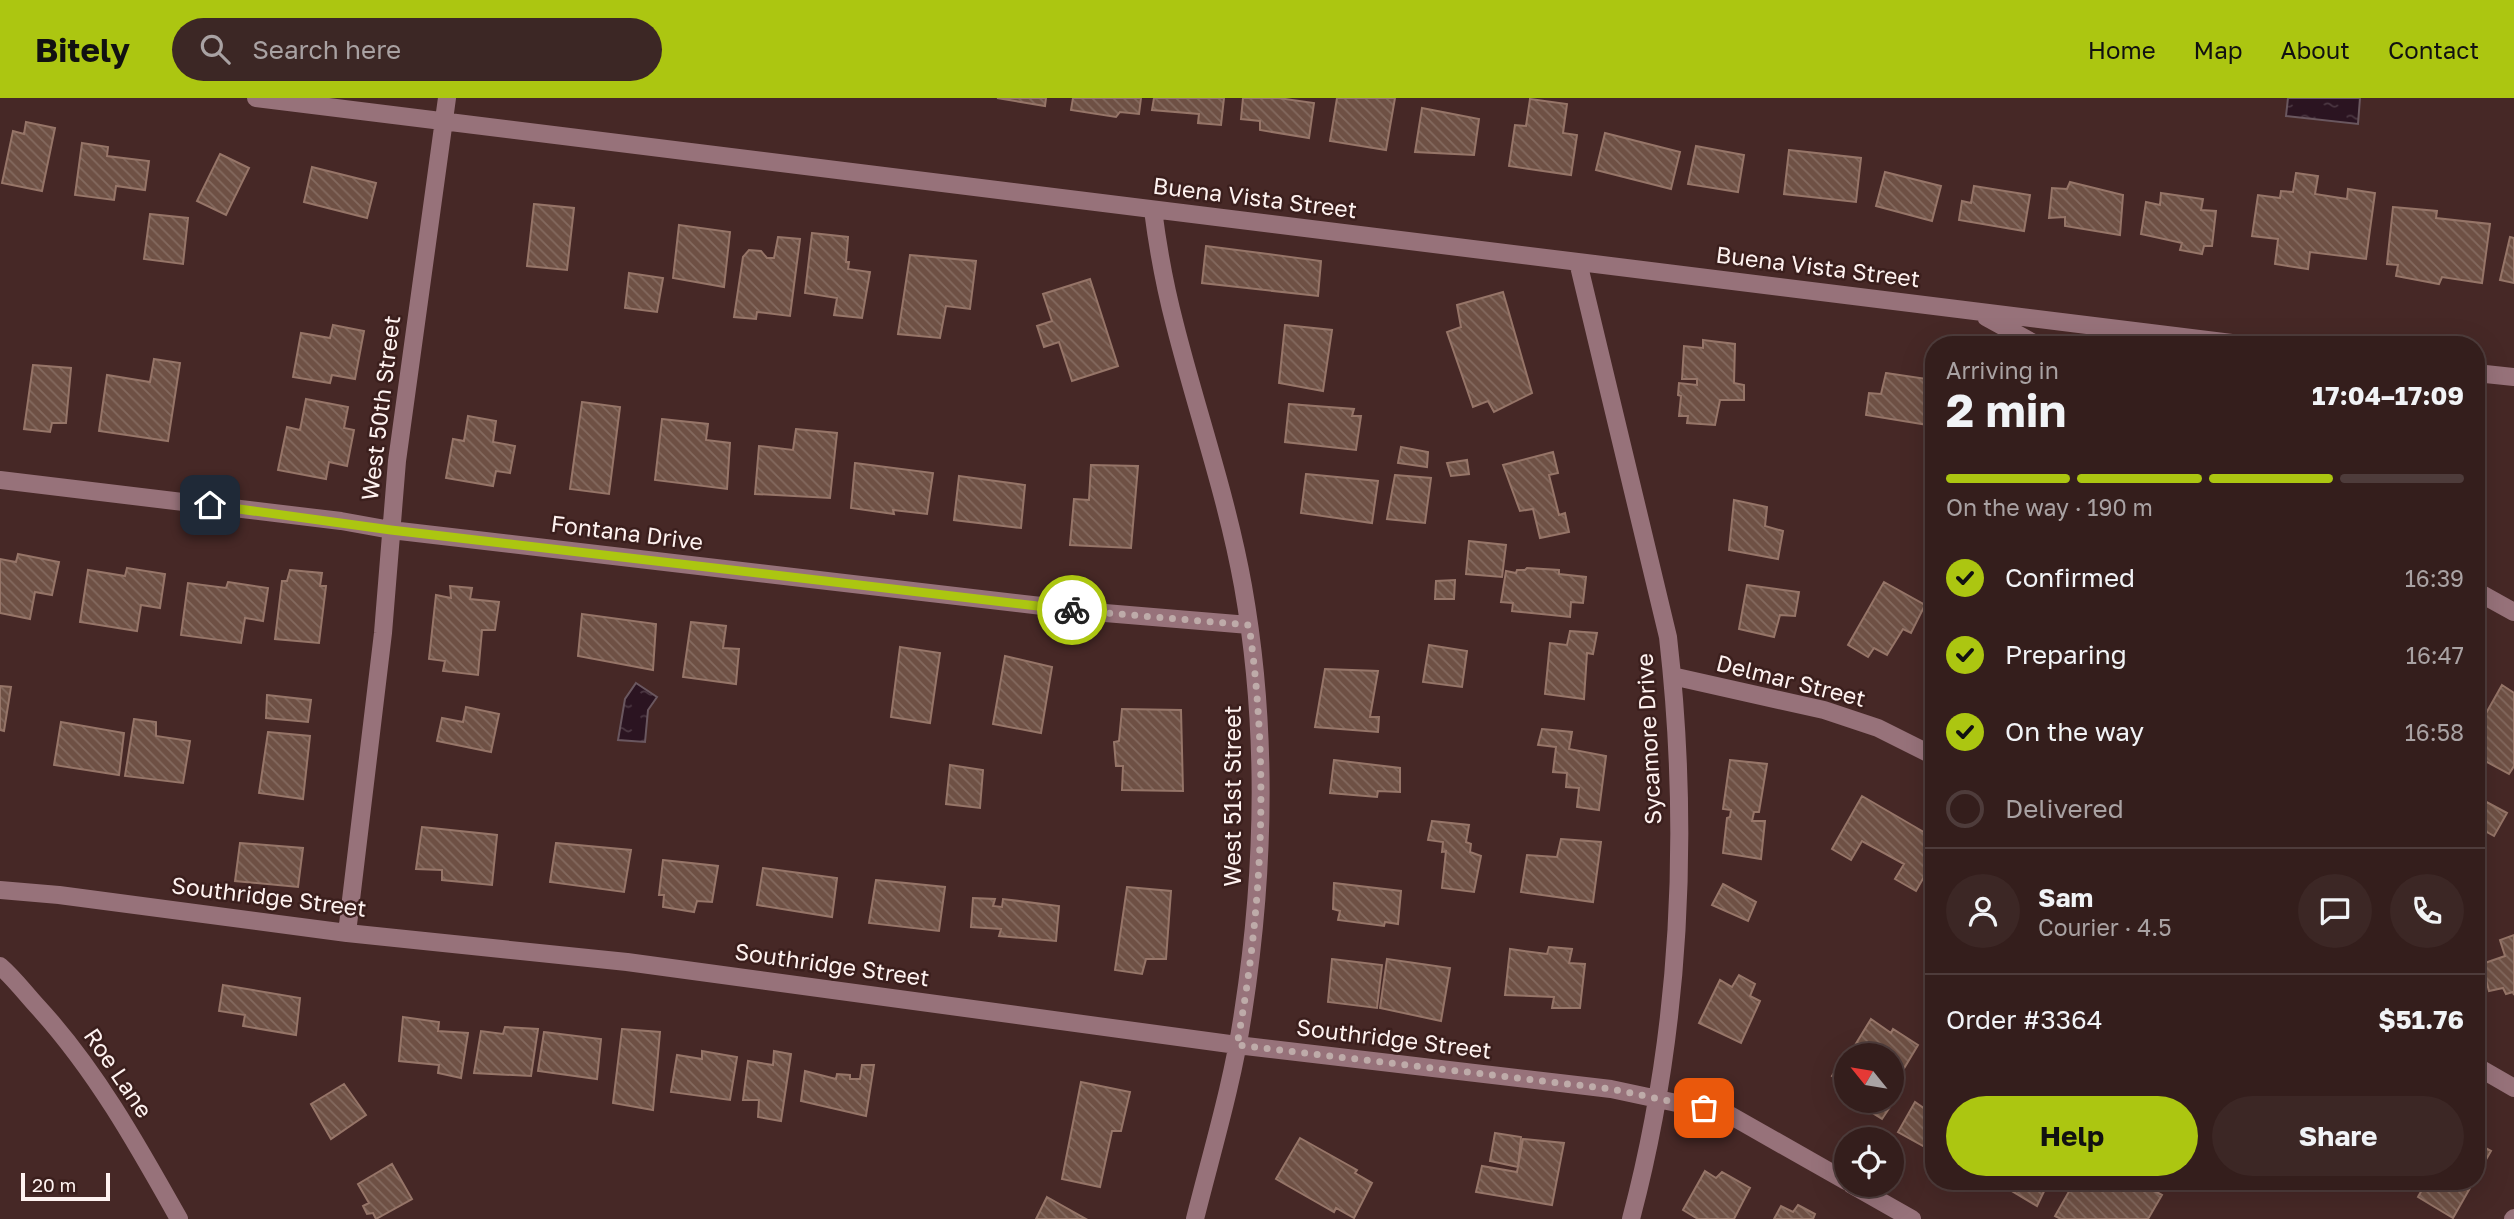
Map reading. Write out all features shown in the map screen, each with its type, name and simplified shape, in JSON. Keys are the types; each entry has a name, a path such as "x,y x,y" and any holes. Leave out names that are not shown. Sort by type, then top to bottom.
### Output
{"street":[{"name":"Buena Vista Street","path":"256,98 1977,312 2146,336"},
{"name":"West 50th Street","path":"347,933 383,634 397,461 447,98"},
{"name":"West 51st Street","path":"1153,210 1174,325 1225,504 1249,625 1258,687 1262,783 1256,901 1237,1045 1195,1219"},
{"name":"Sycamore Drive","path":"1578,262 1668,637 1679,798 1679,894 1669,1012 1643,1175 1631,1219"},
{"path":"1977,312 2021,336"},
{"path":"2485,374 2514,377"},
{"name":"Fontana Drive","path":"0,480 341,521 391,530 1093,612 1249,625"},
{"path":"2485,596 2514,612"},
{"name":"Delmar Street","path":"1672,676 1824,710 1878,729 1925,752"},
{"name":"Southridge Street","path":"0,890 59,895 347,933 627,962 1237,1045 1611,1089 1728,1114 1834,1174"},
{"name":"Roe Lane","path":"0,966 60,1031 86,1066 133,1138 179,1219"},
{"path":"2485,1071 2514,1088"},
{"path":"1873,1197 1912,1219"}],"water":[{"path":"2288,98 2360,98 2358,124 2286,116"},
{"path":"636,683 657,697 648,710 645,742 618,740 625,699"}],"building":[{"path":"997,98 1046,98 1045,106"},
{"path":"1073,98 1141,98 1139,114 1120,112 1116,117 1071,110"},
{"path":"1154,98 1224,98 1221,125 1198,123 1199,114 1152,110"},
{"path":"1243,98 1278,98 1314,103 1309,138 1260,130 1260,121 1241,119"},
{"path":"1337,98 1395,98 1386,150 1330,141"},
{"path":"1530,99 1567,104 1563,133 1577,135 1571,175 1509,166 1515,125 1526,126"},
{"path":"1422,108 1479,119 1474,155 1415,152"},
{"path":"26,122 55,128 42,191 2,183 13,131 24,134"},
{"path":"1605,133 1680,152 1671,189 1596,170"},
{"path":"82,143 108,147 107,156 149,161 145,190 116,186 114,200 75,195"},
{"path":"1696,146 1744,155 1738,192 1688,184"},
{"path":"1789,150 1861,158 1856,202 1784,194"},
{"path":"220,154 249,168 226,215 197,201"},
{"path":"312,167 376,183 367,218 304,202"},
{"path":"1885,172 1941,186 1932,221 1876,206"},
{"path":"2296,173 2318,176 2315,194 2347,199 2348,189 2375,193 2366,259 2310,252 2308,269 2275,264 2278,239 2252,236 2258,195 2280,198 2281,191 2293,192"},
{"path":"2070,182 2123,195 2120,235 2065,226 2065,217 2049,218 2052,188 2067,189"},
{"path":"1974,186 2030,195 2024,231 1959,220 1962,201 1971,203"},
{"path":"2161,193 2203,199 2201,210 2216,211 2212,246 2204,246 2202,254 2180,250 2182,243 2141,234 2146,202 2160,205"},
{"path":"534,204 574,208 567,270 527,266"},
{"path":"2393,207 2437,211 2436,218 2490,224 2482,283 2442,277 2439,284 2396,276 2398,265 2387,264"},
{"path":"150,214 188,218 183,264 144,259"},
{"path":"679,225 730,232 724,287 673,278"},
{"path":"812,233 848,237 848,269 870,272 862,318 834,315 837,298 805,293"},
{"path":"778,237 800,239 790,316 757,312 756,319 734,317 743,257 749,250 761,251 767,258 774,258"},
{"path":"2510,237 2514,238 2514,283 2500,280"},
{"path":"1206,246 1321,261 1318,296 1202,283"},
{"path":"910,255 976,261 970,309 946,306 940,338 898,334"},
{"path":"629,273 663,278 657,312 625,308"},
{"path":"1090,279 1118,366 1072,381 1059,342 1044,347 1037,326 1052,321 1043,294"},
{"path":"1503,292 1532,393 1494,412 1488,401 1473,407 1447,332 1461,327 1457,305"},
{"path":"333,325 364,331 355,379 332,375 330,383 293,377 301,333 330,338"},
{"path":"1285,325 1332,330 1323,391 1279,383"},
{"path":"1703,340 1735,344 1734,383 1744,385 1744,400 1720,400 1715,425 1687,423 1688,416 1679,416 1679,383 1697,385 1697,379 1682,379 1684,346 1703,348"},
{"path":"154,359 180,363 168,441 99,431 107,375 150,382"},
{"path":"33,365 71,368 66,423 52,423 50,432 24,429"},
{"path":"1886,373 1925,379 1925,425 1866,415 1869,393 1881,394"},
{"path":"306,399 348,407 344,428 354,430 347,466 329,462 326,479 278,470 287,427 300,430"},
{"path":"582,402 620,407 609,494 570,489"},
{"path":"1289,404 1354,409 1352,416 1361,416 1356,450 1285,442"},
{"path":"468,416 496,421 493,442 515,446 510,473 496,471 493,486 446,478 453,439 464,441"},
{"path":"662,419 708,424 706,440 730,443 727,489 655,480"},
{"path":"796,429 837,433 830,498 755,494 759,446 793,450"},
{"path":"1401,447 1428,452 1427,467 1398,463"},
{"path":"1553,452 1558,473 1549,475 1559,515 1565,513 1569,532 1540,538 1533,509 1520,511 1503,465"},
{"path":"1467,460 1469,474 1451,476 1447,463"},
{"path":"855,463 933,473 927,514 893,510 894,514 851,508"},
{"path":"1091,465 1138,466 1131,548 1070,545 1074,499 1089,500"},
{"path":"1306,474 1378,481 1372,523 1301,513"},
{"path":"1395,475 1431,478 1425,523 1387,519"},
{"path":"959,476 1025,485 1021,528 954,520"},
{"path":"1734,500 1767,507 1765,526 1783,531 1778,559 1729,550"},
{"path":"1469,541 1506,545 1502,577 1466,574"},
{"path":"18,554 59,562 52,595 35,592 30,619 0,613 0,559 16,562"},
{"path":"127,568 165,574 160,608 141,605 137,631 80,622 88,570 125,576"},
{"path":"290,570 322,573 320,586 326,586 319,643 275,639 282,581 287,581"},
{"path":"1517,570 1559,570 1559,574 1586,577 1583,603 1571,602 1570,617 1512,611 1513,603 1501,602 1506,571 1516,573"},
{"path":"1455,580 1454,599 1435,599 1436,581"},
{"path":"228,582 268,588 263,621 245,618 241,643 181,635 188,583 226,588"},
{"path":"1884,582 1925,605 1911,633 1903,629 1887,655 1874,648 1868,657 1848,645"},
{"path":"1747,585 1799,592 1795,616 1780,615 1774,637 1739,629"},
{"path":"450,586 472,588 470,599 499,602 495,630 482,630 478,675 443,671 445,661 429,659 436,595 451,598"},
{"path":"582,614 656,624 653,670 578,656"},
{"path":"691,622 726,626 723,648 739,649 736,684 683,677"},
{"path":"1570,631 1597,633 1593,654 1587,653 1584,699 1545,694 1550,643 1567,645"},
{"path":"1429,645 1467,651 1462,687 1423,682"},
{"path":"900,647 940,653 930,723 891,717"},
{"path":"1005,656 1052,667 1041,733 993,724"},
{"path":"1325,669 1378,671 1370,717 1379,717 1378,732 1315,727"},
{"path":"2502,685 2514,693 2514,766 2509,774 2485,761 2485,715"},
{"path":"0,686 11,687 4,731 0,730"},
{"path":"267,695 311,700 308,722 266,718"},
{"path":"466,707 499,714 491,752 437,741 442,718 463,722"},
{"path":"1122,709 1181,710 1183,791 1122,790 1123,766 1116,766 1114,742 1119,741"},
{"path":"134,719 156,722 156,736 190,741 183,783 125,776"},
{"path":"61,722 124,733 119,775 54,765"},
{"path":"1542,729 1572,732 1569,749 1606,756 1599,810 1577,807 1579,788 1566,787 1567,773 1553,772 1556,747 1538,745"},
{"path":"268,732 310,736 303,799 259,793"},
{"path":"1334,760 1400,768 1400,792 1378,791 1377,797 1330,793"},
{"path":"1730,760 1767,764 1759,812 1754,812 1752,821 1765,821 1761,859 1723,853 1727,818 1730,817 1731,810 1723,809"},
{"path":"950,765 983,770 980,808 946,804"},
{"path":"1862,796 1925,833 1925,875 1916,891 1895,879 1904,864 1862,841 1851,860 1832,849"},
{"path":"2485,801 2507,813 2494,836 2485,831"},
{"path":"1432,821 1469,825 1466,842 1471,844 1470,852 1481,856 1474,892 1442,888 1446,851 1442,852 1443,842 1428,840"},
{"path":"422,827 497,835 492,885 442,880 442,870 416,869"},
{"path":"1561,839 1601,842 1593,902 1521,892 1527,855 1557,857"},
{"path":"240,843 303,848 298,887 235,881"},
{"path":"556,843 631,850 624,892 550,882"},
{"path":"663,860 718,866 712,902 697,901 694,912 663,907 664,895 659,895"},
{"path":"763,868 837,878 832,917 757,905"},
{"path":"876,880 945,887 939,931 869,923"},
{"path":"1334,883 1401,891 1398,924 1385,922 1384,926 1338,920 1340,911 1333,909"},
{"path":"1723,884 1756,902 1748,921 1712,905"},
{"path":"1127,887 1171,891 1166,959 1146,959 1142,974 1115,970"},
{"path":"973,898 995,899 993,906 1002,907 1003,899 1059,906 1056,941 999,936 1001,929 971,927"},
{"path":"2514,935 2514,995 2513,992 2506,994 2503,988 2489,991 2485,976 2485,963 2505,956 2500,940"},
{"path":"1549,947 1572,949 1569,963 1585,964 1580,1008 1552,1008 1554,997 1505,995 1510,949 1547,954"},
{"path":"1332,959 1382,965 1377,1008 1328,1002"},
{"path":"1387,959 1450,968 1441,1021 1380,1008"},
{"path":"1739,975 1755,984 1750,996 1760,1001 1741,1043 1699,1023 1720,980 1732,987"},
{"path":"223,985 300,998 296,1035 243,1026 245,1015 219,1011"},
{"path":"403,1017 439,1022 438,1031 468,1033 461,1078 438,1073 439,1065 399,1061"},
{"path":"1871,1019 1891,1033 1893,1029 1918,1045 1904,1068 1904,1043 1856,1043"},
{"path":"505,1027 538,1029 531,1076 474,1073 481,1031 503,1034"},
{"path":"622,1029 660,1032 653,1110 613,1103"},
{"path":"544,1032 601,1039 597,1079 538,1071"},
{"path":"702,1051 737,1057 730,1100 671,1092 677,1055 702,1059"},
{"path":"774,1051 791,1054 781,1121 758,1117 759,1100 743,1100 748,1061 773,1065"},
{"path":"862,1065 874,1065 866,1116 801,1101 805,1071 836,1079 837,1074 850,1075 850,1079 860,1079"},
{"path":"1081,1082 1130,1092 1121,1131 1112,1131 1100,1187 1062,1179"},
{"path":"344,1084 366,1115 331,1139 311,1104"},
{"path":"1915,1102 1925,1109 1925,1147 1904,1135 1904,1127 1901,1127"},
{"path":"1872,1113 1886,1113 1882,1119"},
{"path":"1495,1133 1521,1137 1518,1167 1490,1161"},
{"path":"1300,1138 1357,1170 1355,1173 1372,1183 1354,1218 1336,1208 1334,1212 1276,1179"},
{"path":"1523,1139 1564,1143 1552,1205 1476,1192 1482,1166 1517,1172"},
{"path":"2485,1148 2491,1151 2485,1161"},
{"path":"392,1164 412,1199 376,1219 373,1213 367,1214 363,1206 369,1203 358,1184"},
{"path":"1705,1171 1716,1178 1722,1172 1750,1188 1734,1219 1698,1219 1683,1210"},
{"path":"2010,1190 2045,1190 2037,1206"},
{"path":"2070,1190 2153,1190 2162,1195 2148,1219 2061,1219 2055,1216"},
{"path":"2422,1190 2469,1190 2453,1218 2418,1197"},
{"path":"1047,1197 1086,1219 1036,1219"},
{"path":"1798,1205 1815,1214 1813,1219 1774,1219 1781,1206 1793,1212"}],"way so far":[{"path":"1072,610 1249,625 1258,687 1262,783 1256,901 1237,1045 1611,1089 1704,1108"}],"route":[{"path":"210,505 391,530 1072,610"}]}
